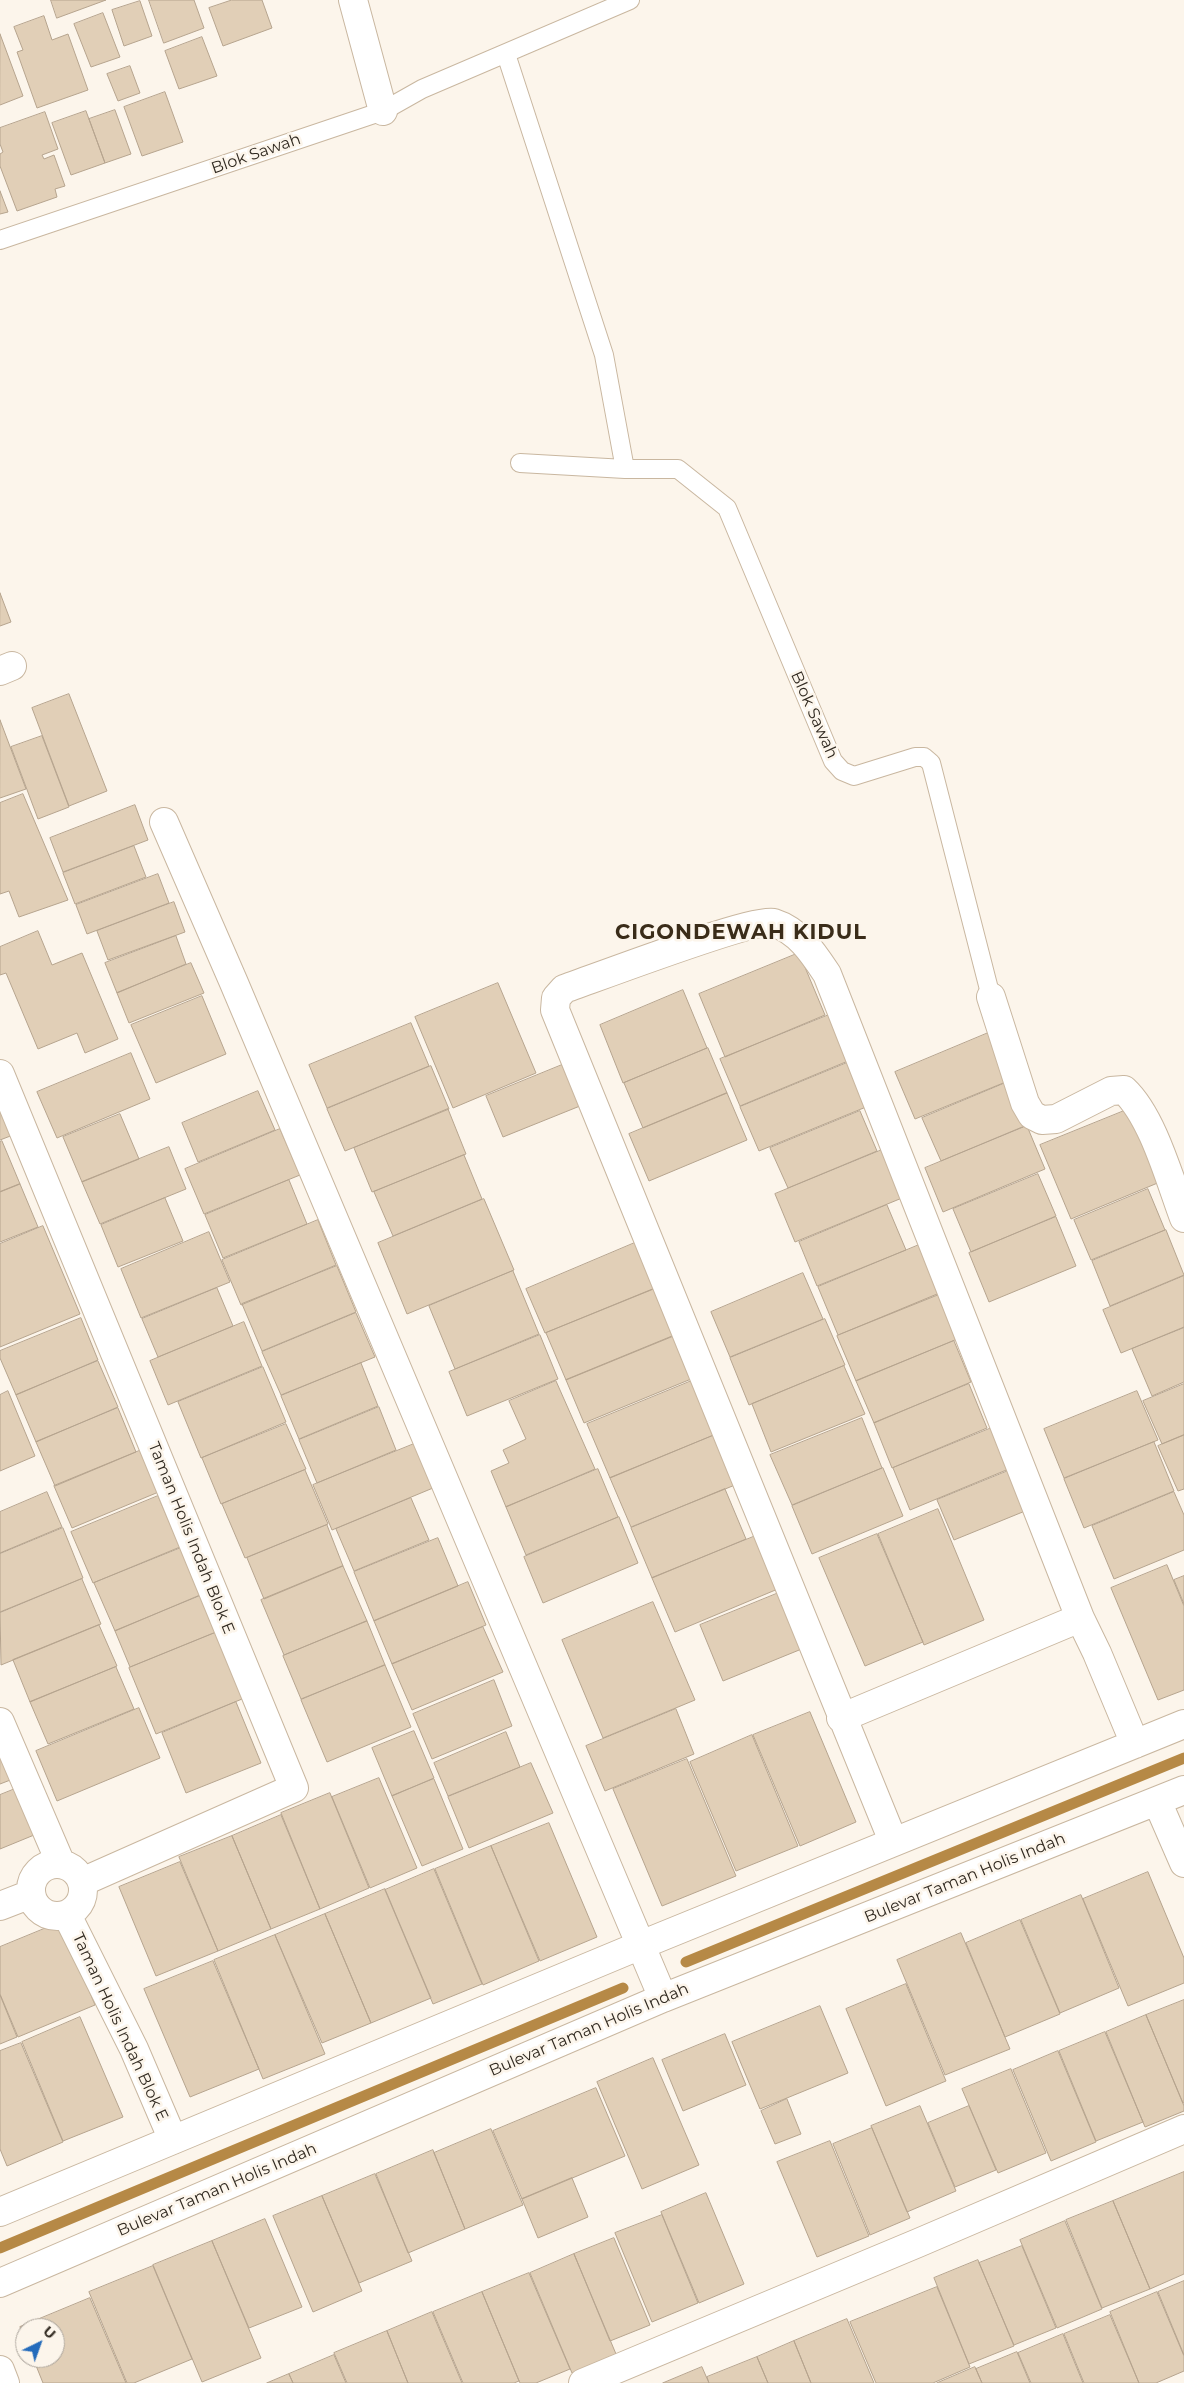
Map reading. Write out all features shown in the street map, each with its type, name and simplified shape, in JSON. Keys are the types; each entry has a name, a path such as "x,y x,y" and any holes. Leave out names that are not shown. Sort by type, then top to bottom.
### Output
{"street":[{"path":"352,0 383,111"},
{"path":"164,822 234,983 663,1998"},
{"path":"892,1841 555,1010 556,998 564,989 740,929 772,922 790,930 807,945 827,974 1080,1618 1135,1744"},
{"path":"991,997 1024,1103 1032,1115 1042,1120 1056,1120 1112,1091 1124,1090 1134,1100 1149,1127 1184,1218"},
{"name":"Taman Holis Indah Blok E","path":"0,1074 294,1788 82,1882"},
{"path":"842,1718 1080,1618"},
{"path":"0,1722 61,1864"},
{"path":"0,2212 892,1841 1184,1724"},
{"name":"Bulevar Taman Holis Indah","path":"0,2283 663,1998 1184,1790"},
{"path":"1157,1801 1184,1863"},
{"path":"61,1864 74,1870 82,1882 81,1901 67,1915 51,1916 37,1909 31,1894 34,1878 45,1867 61,1864"},
{"path":"0,1906 31,1894"},
{"name":"Taman Holis Indah Blok E","path":"67,1915 134,2049 173,2140"},
{"path":"584,2383 918,2244 1184,2129"},
{"path":"0,2370 5,2383"}],"lane":[{"name":"Blok Sawah","path":"0,240 383,111 422,89 630,0"},
{"path":"506,54 604,355 625,469"},
{"name":"Blok Sawah","path":"520,463 625,469 678,469 727,508 833,761 842,771 854,776 915,757 924,757 931,763 991,997"}],"building":[{"path":"51,0 106,0 57,18"},
{"path":"149,0 194,0 204,28 164,43"},
{"path":"232,0 262,0 272,28 223,46 209,8"},
{"path":"140,1 152,36 124,46 112,10"},
{"path":"103,13 120,57 91,67 74,24"},
{"path":"44,16 52,40 68,34 88,90 37,108 17,52 23,50 14,27"},
{"path":"0,34 23,96 0,105"},
{"path":"202,37 217,76 179,89 165,51"},
{"path":"130,66 140,93 118,101 107,74"},
{"path":"165,92 183,142 142,156 124,107"},
{"path":"115,110 131,154 105,163 89,119"},
{"path":"86,111 105,163 71,175 52,123"},
{"path":"45,112 58,149 42,155 44,159 54,155 65,186 55,189 57,197 17,211 0,166 0,154 3,152 0,144 0,128"},
{"path":"0,191 8,212 0,214"},
{"path":"0,593 11,622 0,626"},
{"path":"69,694 107,791 69,806 32,708"},
{"path":"0,720 26,789 0,798"},
{"path":"42,736 69,807 38,819 11,747"},
{"path":"23,794 68,900 19,917 9,891 0,894 0,803"},
{"path":"135,805 148,840 63,872 50,838"},
{"path":"134,846 146,877 75,904 63,873"},
{"path":"158,874 169,903 87,934 76,905"},
{"path":"174,902 185,932 108,960 97,931"},
{"path":"38,931 52,965 82,953 118,1039 85,1053 77,1033 38,1049 6,973 0,975 0,947"},
{"path":"176,936 186,964 117,993 105,963"},
{"path":"799,953 825,1015 725,1057 699,994"},
{"path":"191,963 204,993 129,1023 117,993"},
{"path":"498,983 536,1073 453,1108 415,1017"},
{"path":"683,990 707,1048 623,1083 600,1025"},
{"path":"202,996 226,1054 156,1083 131,1025"},
{"path":"829,1015 848,1061 740,1106 720,1059"},
{"path":"411,1023 429,1066 327,1108 309,1065"},
{"path":"993,1031 1013,1079 915,1119 895,1072"},
{"path":"708,1048 727,1093 643,1128 624,1083"},
{"path":"131,1053 150,1099 57,1138 37,1092"},
{"path":"847,1063 866,1107 759,1151 740,1107"},
{"path":"562,1065 580,1106 503,1137 486,1096"},
{"path":"431,1066 449,1109 345,1151 327,1109"},
{"path":"1008,1082 1027,1125 941,1161 922,1118"},
{"path":"258,1091 275,1130 198,1162 182,1123"},
{"path":"727,1093 747,1140 649,1181 629,1134"},
{"path":"0,1105 13,1135 0,1140"},
{"path":"448,1109 466,1154 372,1192 354,1148"},
{"path":"1129,1109 1160,1182 1071,1219 1040,1145"},
{"path":"860,1111 877,1151 788,1188 770,1148"},
{"path":"120,1114 139,1159 82,1182 63,1137"},
{"path":"1027,1126 1045,1169 943,1212 925,1168"},
{"path":"280,1129 300,1175 204,1214 185,1169"},
{"path":"2,1141 20,1184 0,1192 0,1142"},
{"path":"169,1147 186,1189 100,1224 82,1182"},
{"path":"882,1150 902,1198 795,1242 775,1194"},
{"path":"464,1155 482,1199 393,1236 374,1192"},
{"path":"1038,1174 1056,1216 971,1252 953,1209"},
{"path":"289,1180 307,1224 223,1258 205,1215"},
{"path":"20,1184 38,1227 0,1242 0,1192"},
{"path":"1148,1189 1165,1230 1091,1260 1074,1220"},
{"path":"165,1198 183,1241 118,1267 101,1225"},
{"path":"484,1199 514,1270 407,1314 378,1243"},
{"path":"887,1205 906,1250 817,1286 799,1242"},
{"path":"1056,1217 1076,1266 989,1302 969,1253"},
{"path":"318,1220 336,1265 241,1305 222,1260"},
{"path":"43,1226 80,1314 0,1347 0,1244"},
{"path":"1166,1230 1184,1275 1110,1306 1092,1261"},
{"path":"209,1232 230,1282 141,1318 121,1269"},
{"path":"637,1242 656,1288 545,1333 526,1289"},
{"path":"919,1245 940,1294 838,1335 818,1287"},
{"path":"337,1266 356,1312 262,1351 242,1304"},
{"path":"513,1271 539,1334 455,1369 429,1306"},
{"path":"803,1273 823,1319 730,1357 711,1312"},
{"path":"1184,1276 1184,1327 1121,1353 1103,1310"},
{"path":"217,1288 233,1326 158,1357 142,1319"},
{"path":"656,1288 676,1335 566,1380 546,1333"},
{"path":"943,1292 962,1337 856,1381 837,1336"},
{"path":"356,1313 375,1357 281,1395 262,1352"},
{"path":"81,1318 98,1360 16,1395 0,1358 0,1351"},
{"path":"825,1319 845,1365 749,1405 730,1358"},
{"path":"244,1322 262,1366 168,1405 150,1361"},
{"path":"1184,1328 1184,1382 1152,1396 1132,1349"},
{"path":"678,1334 696,1377 584,1423 566,1380"},
{"path":"540,1335 558,1379 467,1416 449,1372"},
{"path":"954,1341 971,1382 874,1423 856,1381"},
{"path":"98,1361 118,1407 36,1442 16,1395"},
{"path":"361,1363 378,1406 299,1439 281,1396"},
{"path":"844,1366 865,1414 771,1452 752,1404"},
{"path":"263,1367 286,1422 201,1458 178,1402"},
{"path":"694,1380 716,1434 610,1478 587,1424"},
{"path":"556,1381 595,1469 506,1507 491,1471 509,1463 503,1450 526,1439 509,1401"},
{"path":"969,1384 987,1428 892,1468 874,1423"},
{"path":"1184,1384 1184,1435 1162,1444 1143,1401"},
{"path":"8,1391 35,1456 0,1471 0,1395"},
{"path":"1137,1391 1158,1440 1064,1478 1044,1429"},
{"path":"379,1407 396,1450 317,1483 299,1440"},
{"path":"118,1408 136,1452 55,1486 36,1442"},
{"path":"862,1418 882,1468 792,1505 770,1455"},
{"path":"286,1424 306,1469 221,1504 202,1458"},
{"path":"999,1425 1016,1466 910,1510 893,1468"},
{"path":"715,1435 735,1485 631,1527 610,1478"},
{"path":"1184,1435 1184,1489 1178,1491 1158,1446"},
{"path":"1154,1442 1174,1491 1084,1528 1064,1479"},
{"path":"414,1444 433,1488 332,1530 313,1485"},
{"path":"144,1449 161,1491 72,1528 54,1486"},
{"path":"883,1468 903,1516 812,1554 792,1506"},
{"path":"598,1469 618,1517 526,1555 506,1507"},
{"path":"1013,1469 1030,1509 954,1540 937,1500"},
{"path":"305,1470 328,1524 245,1558 222,1504"},
{"path":"725,1489 746,1539 652,1578 631,1528"},
{"path":"47,1492 62,1527 0,1553 0,1512"},
{"path":"1174,1492 1184,1515 1184,1550 1114,1579 1092,1526"},
{"path":"158,1496 180,1547 93,1583 71,1532"},
{"path":"411,1498 429,1540 354,1571 336,1529"},
{"path":"938,1509 984,1620 924,1645 878,1534"},
{"path":"619,1517 638,1563 543,1603 524,1557"},
{"path":"327,1525 343,1566 264,1599 247,1558"},
{"path":"63,1528 83,1578 0,1612 0,1554"},
{"path":"763,1533 785,1586 675,1632 652,1578"},
{"path":"877,1534 923,1642 865,1666 819,1558"},
{"path":"438,1538 458,1586 374,1621 354,1572"},
{"path":"181,1548 200,1595 115,1631 94,1583"},
{"path":"1167,1565 1184,1606 1184,1690 1158,1700 1111,1588"},
{"path":"343,1566 367,1621 284,1655 261,1600"},
{"path":"1184,1576 1184,1604 1174,1580"},
{"path":"82,1579 101,1624 1,1665 0,1613"},
{"path":"468,1582 486,1625 392,1664 374,1621"},
{"path":"786,1590 809,1646 723,1681 700,1625"},
{"path":"200,1596 216,1632 130,1667 115,1631"},
{"path":"653,1602 695,1700 603,1738 562,1640"},
{"path":"367,1621 385,1665 301,1699 283,1656"},
{"path":"99,1625 117,1666 30,1702 13,1660"},
{"path":"483,1627 503,1672 412,1710 392,1664"},
{"path":"220,1631 247,1697 156,1734 129,1668"},
{"path":"385,1665 411,1727 327,1762 301,1700"},
{"path":"116,1667 134,1709 48,1744 30,1702"},
{"path":"494,1680 512,1726 432,1759 413,1714"},
{"path":"236,1702 261,1763 186,1793 162,1733"},
{"path":"139,1708 160,1758 57,1801 36,1751"},
{"path":"676,1709 694,1754 605,1791 586,1746"},
{"path":"810,1712 856,1822 800,1846 753,1735"},
{"path":"414,1731 434,1778 392,1796 372,1748"},
{"path":"506,1732 520,1767 448,1796 434,1763"},
{"path":"752,1735 798,1846 736,1871 690,1762"},
{"path":"0,1747 13,1779 0,1784"},
{"path":"687,1759 736,1876 662,1906 613,1789"},
{"path":"531,1763 553,1813 469,1848 448,1797"},
{"path":"379,1778 417,1868 370,1888 332,1797"},
{"path":"434,1779 463,1849 422,1866 392,1796"},
{"path":"20,1787 39,1833 0,1849 0,1795"},
{"path":"330,1793 369,1888 320,1909 281,1813"},
{"path":"281,1815 320,1909 271,1929 232,1836"},
{"path":"549,1823 597,1937 540,1961 491,1846"},
{"path":"232,1836 271,1929 218,1951 179,1857"},
{"path":"491,1846 539,1961 483,1985 435,1869"},
{"path":"180,1862 218,1951 156,1976 119,1887"},
{"path":"434,1869 482,1984 433,2004 385,1890"},
{"path":"1148,1872 1184,1958 1184,1983 1128,2006 1083,1899"},
{"path":"385,1889 431,1998 371,2023 325,1914"},
{"path":"1081,1895 1119,1988 1060,2013 1021,1920"},
{"path":"325,1914 371,2023 322,2043 275,1935"},
{"path":"1020,1920 1060,2014 1005,2037 966,1943"},
{"path":"61,1922 95,2005 18,2037 0,1994 0,1947"},
{"path":"961,1933 1010,2049 945,2075 897,1960"},
{"path":"275,1935 325,2054 263,2079 214,1960"},
{"path":"213,1961 259,2069 190,2097 144,1989"},
{"path":"906,1984 946,2081 886,2106 846,2009"},
{"path":"0,1995 17,2037 0,2044"},
{"path":"1184,2000 1184,2103 1183,2103 1146,2015"},
{"path":"820,2006 848,2073 760,2109 732,2042"},
{"path":"1146,2015 1184,2106 1184,2111 1145,2127 1106,2032"},
{"path":"80,2017 123,2117 63,2141 22,2042"},
{"path":"1105,2032 1143,2122 1096,2141 1059,2051"},
{"path":"725,2034 746,2085 683,2111 662,2060"},
{"path":"21,2043 63,2142 7,2166 0,2149 0,2051"},
{"path":"1058,2051 1096,2142 1051,2161 1013,2070"},
{"path":"653,2058 699,2165 642,2189 597,2082"},
{"path":"1011,2069 1046,2153 998,2173 962,2089"},
{"path":"596,2088 625,2156 522,2199 493,2131"},
{"path":"787,2099 801,2134 775,2144 761,2111"},
{"path":"920,2106 956,2191 907,2212 871,2126"},
{"path":"969,2106 996,2170 955,2187 928,2123"},
{"path":"872,2128 910,2218 870,2235 833,2144"},
{"path":"491,2129 523,2205 465,2229 434,2153"},
{"path":"830,2141 869,2236 817,2257 777,2162"},
{"path":"433,2150 465,2229 408,2253 376,2174"},
{"path":"1184,2172 1184,2274 1150,2289 1113,2201"},
{"path":"375,2174 412,2261 359,2283 322,2196"},
{"path":"572,2178 588,2217 538,2238 522,2199"},
{"path":"706,2193 744,2284 699,2303 661,2212"},
{"path":"322,2196 362,2291 313,2312 273,2216"},
{"path":"1113,2201 1150,2289 1102,2308 1066,2220"},
{"path":"662,2215 698,2303 652,2322 615,2233"},
{"path":"265,2219 302,2307 249,2328 212,2241"},
{"path":"1065,2221 1102,2309 1057,2328 1020,2240"},
{"path":"614,2238 650,2325 610,2341 574,2254"},
{"path":"212,2241 261,2358 202,2382 153,2265"},
{"path":"1022,2246 1056,2328 1014,2345 979,2263"},
{"path":"574,2254 616,2354 572,2373 530,2273"},
{"path":"978,2260 1014,2346 969,2364 934,2278"},
{"path":"153,2266 192,2359 134,2383 127,2383 89,2292"},
{"path":"529,2273 570,2369 536,2383 520,2383 482,2292"},
{"path":"1184,2281 1184,2355 1158,2292"},
{"path":"937,2287 970,2367 933,2383 876,2383 850,2322"},
{"path":"482,2292 519,2381 514,2383 463,2383 433,2312"},
{"path":"1157,2292 1184,2356 1184,2371 1156,2383 1139,2383 1110,2312"},
{"path":"90,2298 126,2383 43,2383 37,2368 65,2368 65,2318 42,2318"},
{"path":"432,2312 462,2383 408,2383 387,2331"},
{"path":"1110,2315 1139,2383 1084,2383 1064,2334"},
{"path":"847,2319 874,2383 811,2383 794,2341"},
{"path":"387,2331 408,2383 347,2383 334,2353"},
{"path":"1063,2334 1083,2383 1031,2383 1018,2353"},
{"path":"794,2341 811,2383 768,2383 757,2357"},
{"path":"1017,2352 1030,2383 982,2383 976,2369"},
{"path":"334,2355 346,2383 293,2383 289,2374"},
{"path":"757,2357 768,2383 709,2383 707,2377"},
{"path":"702,2367 709,2383 663,2383"},
{"path":"975,2367 982,2383 937,2383"},
{"path":"289,2374 293,2383 267,2383"}],"waterway":[{"path":"686,1962 1184,1758"},
{"path":"0,2248 623,1988"}],"district":[{"name":"CIGONDEWAH KIDUL","path":"741,933"}]}
